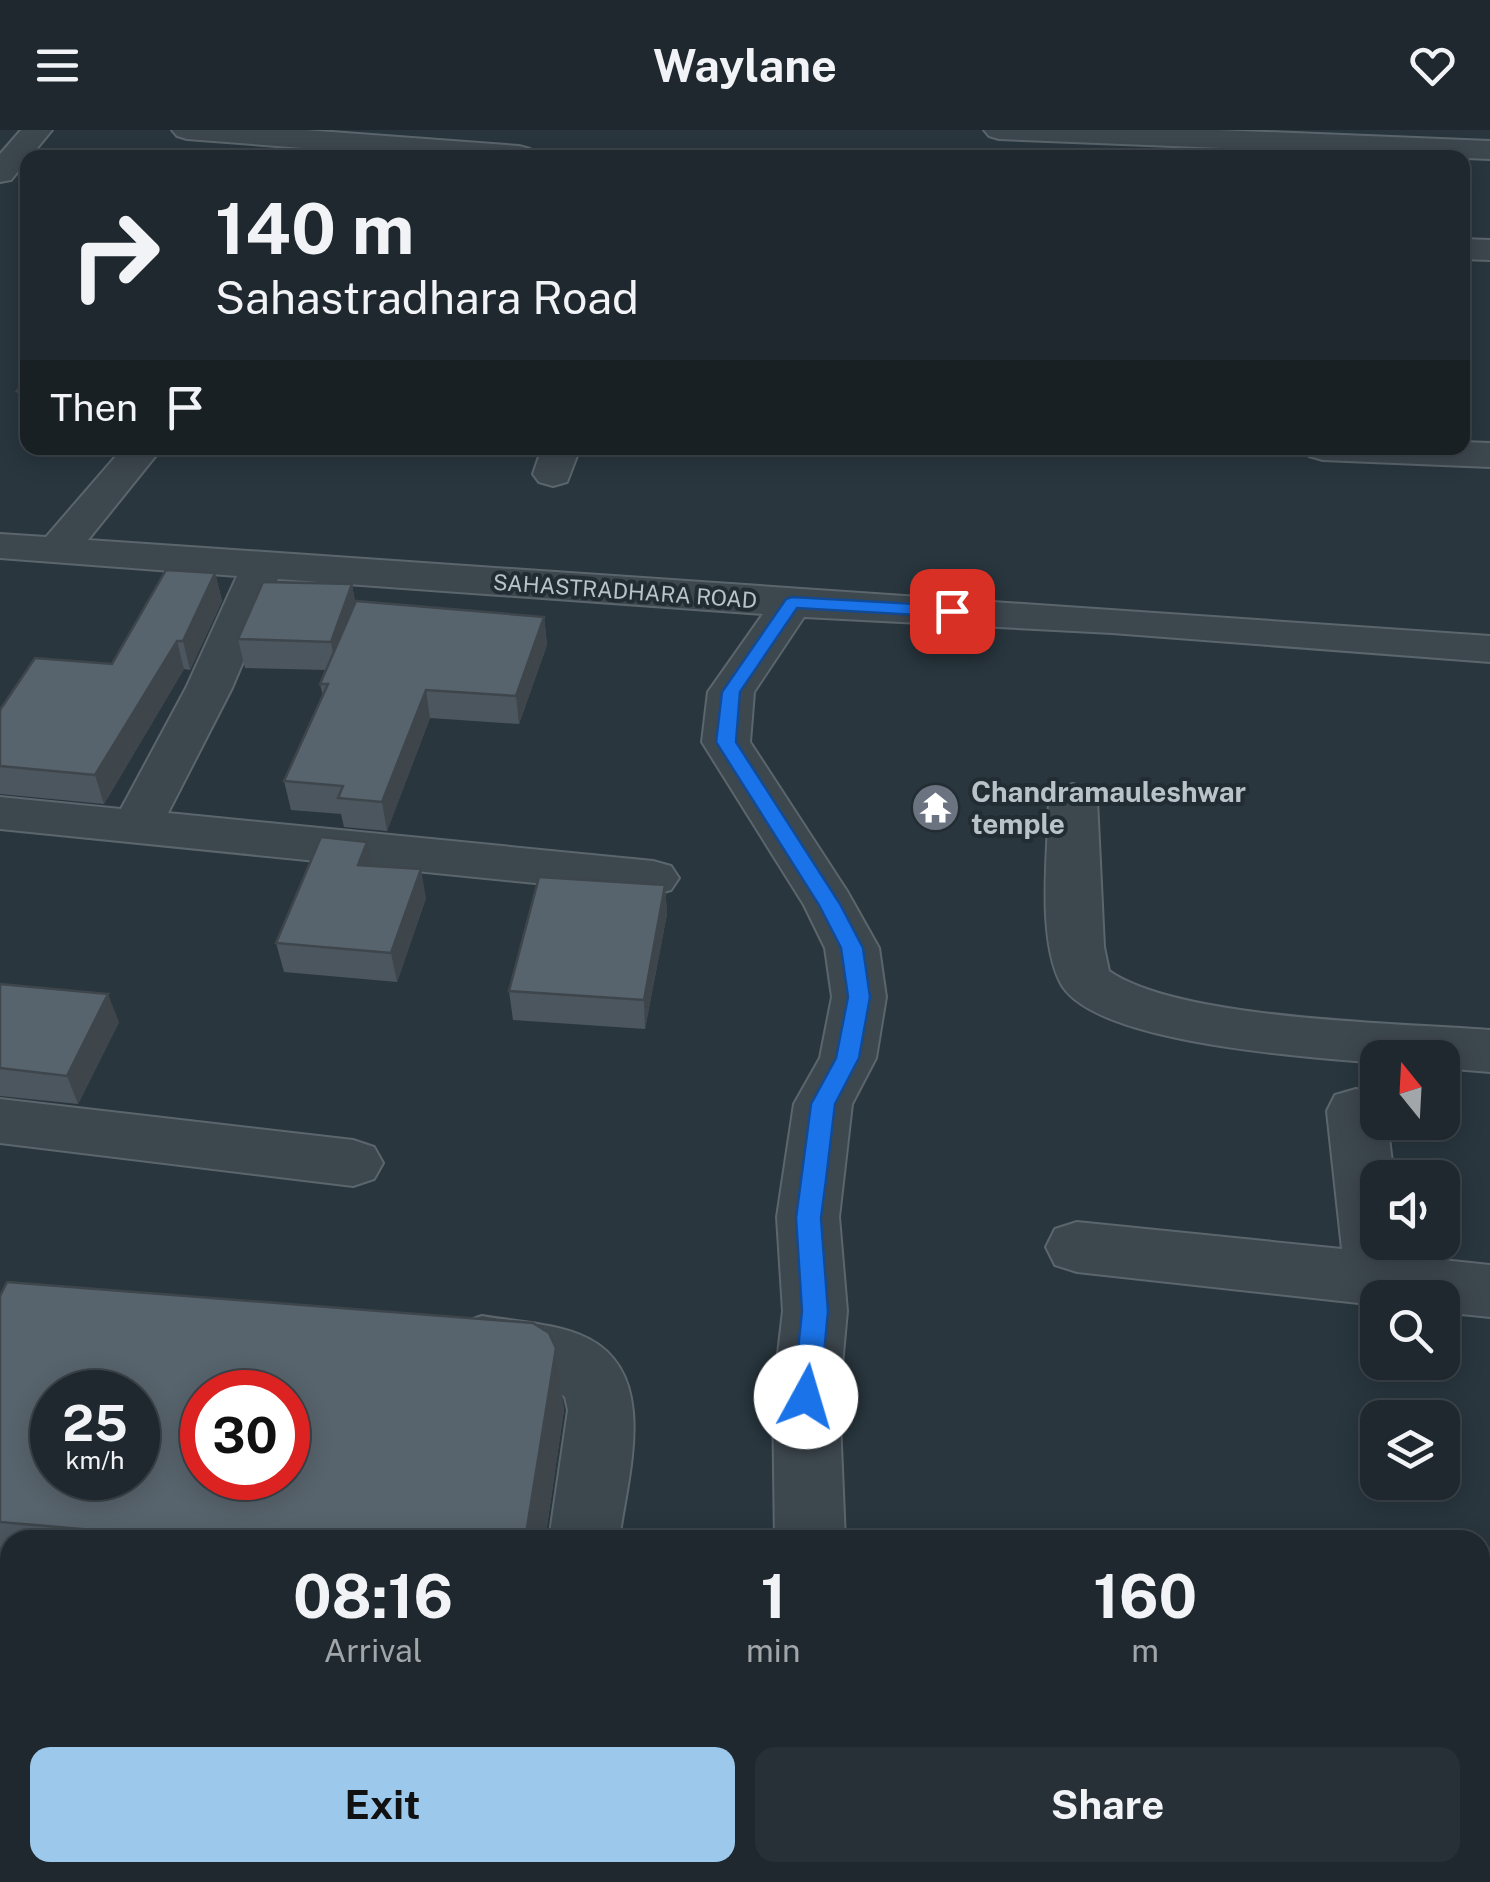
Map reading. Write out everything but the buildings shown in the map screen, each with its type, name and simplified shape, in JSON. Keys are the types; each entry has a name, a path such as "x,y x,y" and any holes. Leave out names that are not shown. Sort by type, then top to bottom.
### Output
{"street":[{"path":"0,174 36,130"},
{"path":"187,130 353,143 523,147"},
{"path":"999,130 1490,150"},
{"path":"57,550 137,455"},
{"name":"SAHASTRADHARA ROAD","path":"0,546 1490,649"},
{"path":"136,826 210,688 263,565"},
{"path":"792,603 731,692 726,742 829,904 852,948 859,997 848,1058 823,1104 808,1218 815,1311 806,1397 810,1530"},
{"path":"1073,800 1078,955 1085,980 1097,994 1129,1008 1185,1021 1490,1051"},
{"path":"8,826 136,826 653,878"},
{"path":"1356,1111 1377,1279"},
{"path":"0,1121 354,1163"},
{"path":"1078,1247 1490,1291"},
{"path":"434,1339 512,1346 567,1359 594,1383 601,1410 585,1530"}],"place":[{"name":"Chandramauleshwar temple","path":"936,808"}],"route":[{"path":"806,1397 815,1311 808,1218 823,1104 848,1058 859,997 852,948 829,904 726,742 731,692 792,603 952,611"}]}
